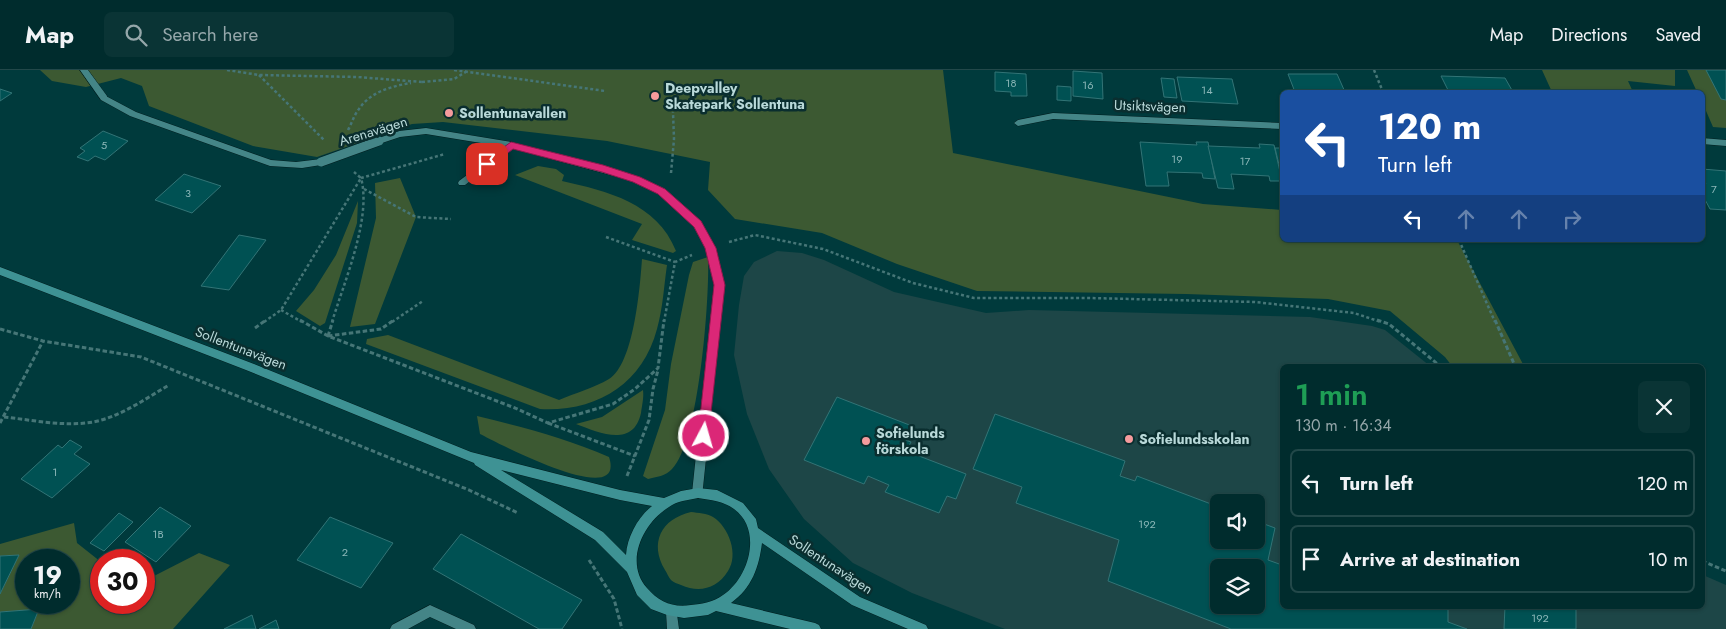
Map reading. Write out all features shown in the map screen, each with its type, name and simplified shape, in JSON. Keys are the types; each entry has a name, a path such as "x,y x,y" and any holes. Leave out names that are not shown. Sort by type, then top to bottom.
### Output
{"street":[{"name":"Arenavägen","path":"84,70 104,98 133,114 286,167 321,162 399,134 426,131 511,145 636,179 662,192 698,224 711,248 719,285 698,493"},
{"name":"Utsiktsvägen","path":"1018,123 1053,116 1280,126"},
{"path":"1705,140 1726,143"},
{"path":"462,183 511,145"},
{"name":"Sollentunavägen","path":"0,271 250,367 470,457 620,495 665,503"},
{"name":"Sollentunavägen","path":"470,457 599,536 631,568"},
{"path":"698,493 717,495 733,503 747,515 754,531 757,552 751,574 737,592 717,606 695,612 672,611 652,602 638,587 631,568 632,548 640,528 651,514 665,503 681,496 698,493"},
{"name":"Sollentunavägen","path":"754,531 856,601 922,629"},
{"path":"717,606 815,629"},
{"path":"396,629 430,611 470,629"},
{"path":"672,611 673,629"}],"path":[{"path":"227,70 259,75 357,77 422,82"},
{"path":"454,70 604,91"},
{"path":"1374,70 1382,90"},
{"path":"344,135 350,128 360,106 373,95 400,84 452,79 467,72"},
{"path":"259,75 325,141"},
{"path":"671,173 674,139 673,112"},
{"path":"256,328 281,310 361,178 453,151"},
{"path":"328,336 362,223 364,188 361,178 349,166"},
{"path":"364,188 416,216 451,219"},
{"path":"606,237 675,262 711,248 755,235 823,249 913,283 974,298 1090,298 1255,302 1354,313 1389,324 1438,364"},
{"path":"1460,242 1514,364"},
{"path":"620,495 649,420 675,262"},
{"path":"328,336 381,329 423,301"},
{"path":"281,310 328,336 635,456"},
{"path":"0,329 43,341 141,357 469,490 520,514"},
{"path":"0,423 43,341"},
{"path":"548,423 613,404 635,389 658,368"},
{"path":"4,417 59,423 94,422 134,405 170,385"},
{"path":"599,536 588,558 614,599 622,629"},
{"path":"1705,562 1726,571"}],"shaded area":[{"name":"Sofielundsskolan","path":"777,251 802,253 824,260 894,292 986,313 1029,310 1310,317 1372,326 1385,330 1428,364 1280,364 1280,609 1705,609 1705,576 1726,585 1726,629 1005,629 912,593 853,563 804,519 769,469 747,414 734,355 744,276 754,262"}],"green space":[{"path":"40,70 943,70 953,153 1203,204 1280,210 1280,242 1458,242 1523,364 1450,364 1445,357 1390,311 1328,299 1186,294 977,291 897,264 822,233 735,219 708,190 710,162 607,141 443,122 412,124 317,157 253,146 149,106 142,86 121,78 86,87 52,81"},
{"path":"1542,70 1675,70 1675,86 1628,81 1632,90 1551,90"},
{"path":"1687,70 1726,70 1726,128 1713,127 1705,109 1705,90 1696,90"},
{"path":"538,166 556,169 564,175 562,181 613,195 643,210 656,221 676,251 673,253 632,240 642,224 515,175"},
{"path":"400,178 416,217 375,324 350,327 376,218 375,183"},
{"path":"358,201 357,223 325,323 320,326 296,311 314,290 336,255"},
{"path":"708,257 705,334 696,401 689,430 681,454 672,469 664,475 648,479 643,476 665,410 671,364 689,275 693,262"},
{"path":"642,259 667,265 659,321 650,349 640,366 628,380 598,400 580,406 540,409 366,344 367,339 388,335 559,400 591,388 609,379 618,371 630,342 634,324"},
{"path":"643,390 641,413 637,424 631,431 614,435 604,434 576,424 602,417"},
{"path":"477,416 527,429 593,450 609,457 609,472 598,478 580,476 532,459 480,434"},
{"path":"691,512 713,517 724,527 731,542 733,557 728,571 719,582 707,588 694,589 677,584 671,580 660,560 658,551 658,542 665,526 681,515"},
{"path":"74,523 77,543 90,553 90,614 155,614 155,575 199,553 230,565 173,629 31,629 37,614 80,614 80,549 15,549 15,555 0,556 0,544"},
{"path":"15,563 15,611 0,612 0,594"}],"building":[{"path":"1706,70 1726,70 1726,100 1721,99"},
{"path":"1073,71 1102,73 1103,99 1073,96"},
{"path":"995,72 1026,74 1027,96 1011,96 1011,92 995,91"},
{"path":"1288,74 1337,74 1344,90 1294,90"},
{"path":"1441,76 1505,78 1512,90 1448,90"},
{"path":"1177,77 1232,79 1238,104 1182,101"},
{"path":"1161,78 1174,79 1177,98 1164,97"},
{"path":"1057,86 1071,87 1071,101 1057,100"},
{"path":"0,89 12,93 0,101"},
{"path":"103,131 128,141 105,160 95,156 88,161 77,157 85,151 80,148"},
{"path":"1140,142 1197,145 1196,142 1208,142 1215,179 1203,178 1202,173 1167,172 1169,186 1146,186"},
{"path":"1259,144 1274,145 1280,181 1270,181 1269,176 1231,174 1234,189 1218,188 1208,146 1260,148"},
{"path":"1275,148 1280,148 1280,169"},
{"path":"1705,169 1726,171 1726,210 1710,209 1705,200"},
{"path":"184,174 221,186 192,213 155,200"},
{"path":"239,235 266,240 229,290 201,286"},
{"name":"Sofielunds förskola","path":"837,397 912,426 905,440 911,442 906,451 966,474 956,499 947,496 939,513 885,492 889,485 868,476 864,484 804,460"},
{"name":"Sofielundsskolan","path":"995,414 1125,461 1120,476 1135,481 1137,476 1210,504 1210,549 1265,549 1265,524 1275,528 1268,560 1280,564 1280,609 1448,609 1448,622 1467,629 1231,629 1108,581 1119,540 1016,503 1022,487 973,469"},
{"path":"70,440 82,447 74,454 90,464 52,498 21,479 58,445 62,448"},
{"path":"160,507 191,526 156,562 155,549 136,549 125,542"},
{"path":"119,513 133,522 106,549 100,549 90,543"},
{"path":"330,517 393,543 361,588 297,560"},
{"path":"461,534 582,600 562,629 539,629 433,569"},
{"path":"15,555 15,563 0,594 0,556"},
{"path":"1505,609 1576,609 1576,629 1504,629"},
{"path":"15,611 15,614 37,614 31,629 0,629 0,612"},
{"path":"252,615 256,629 224,629"},
{"path":"276,620 279,629 259,629"}],"place":[{"name":"Deepvalley Skatepark Sollentuna","path":"655,96"},
{"name":"Sollentunavallen","path":"449,113"},
{"name":"Sofielundsskolan","path":"1129,439"},
{"name":"Sofielunds förskola","path":"866,441"}],"route":[{"path":"487,164 511,145 603,169 636,179 662,192 698,224 711,248 719,285 704,436"}]}
